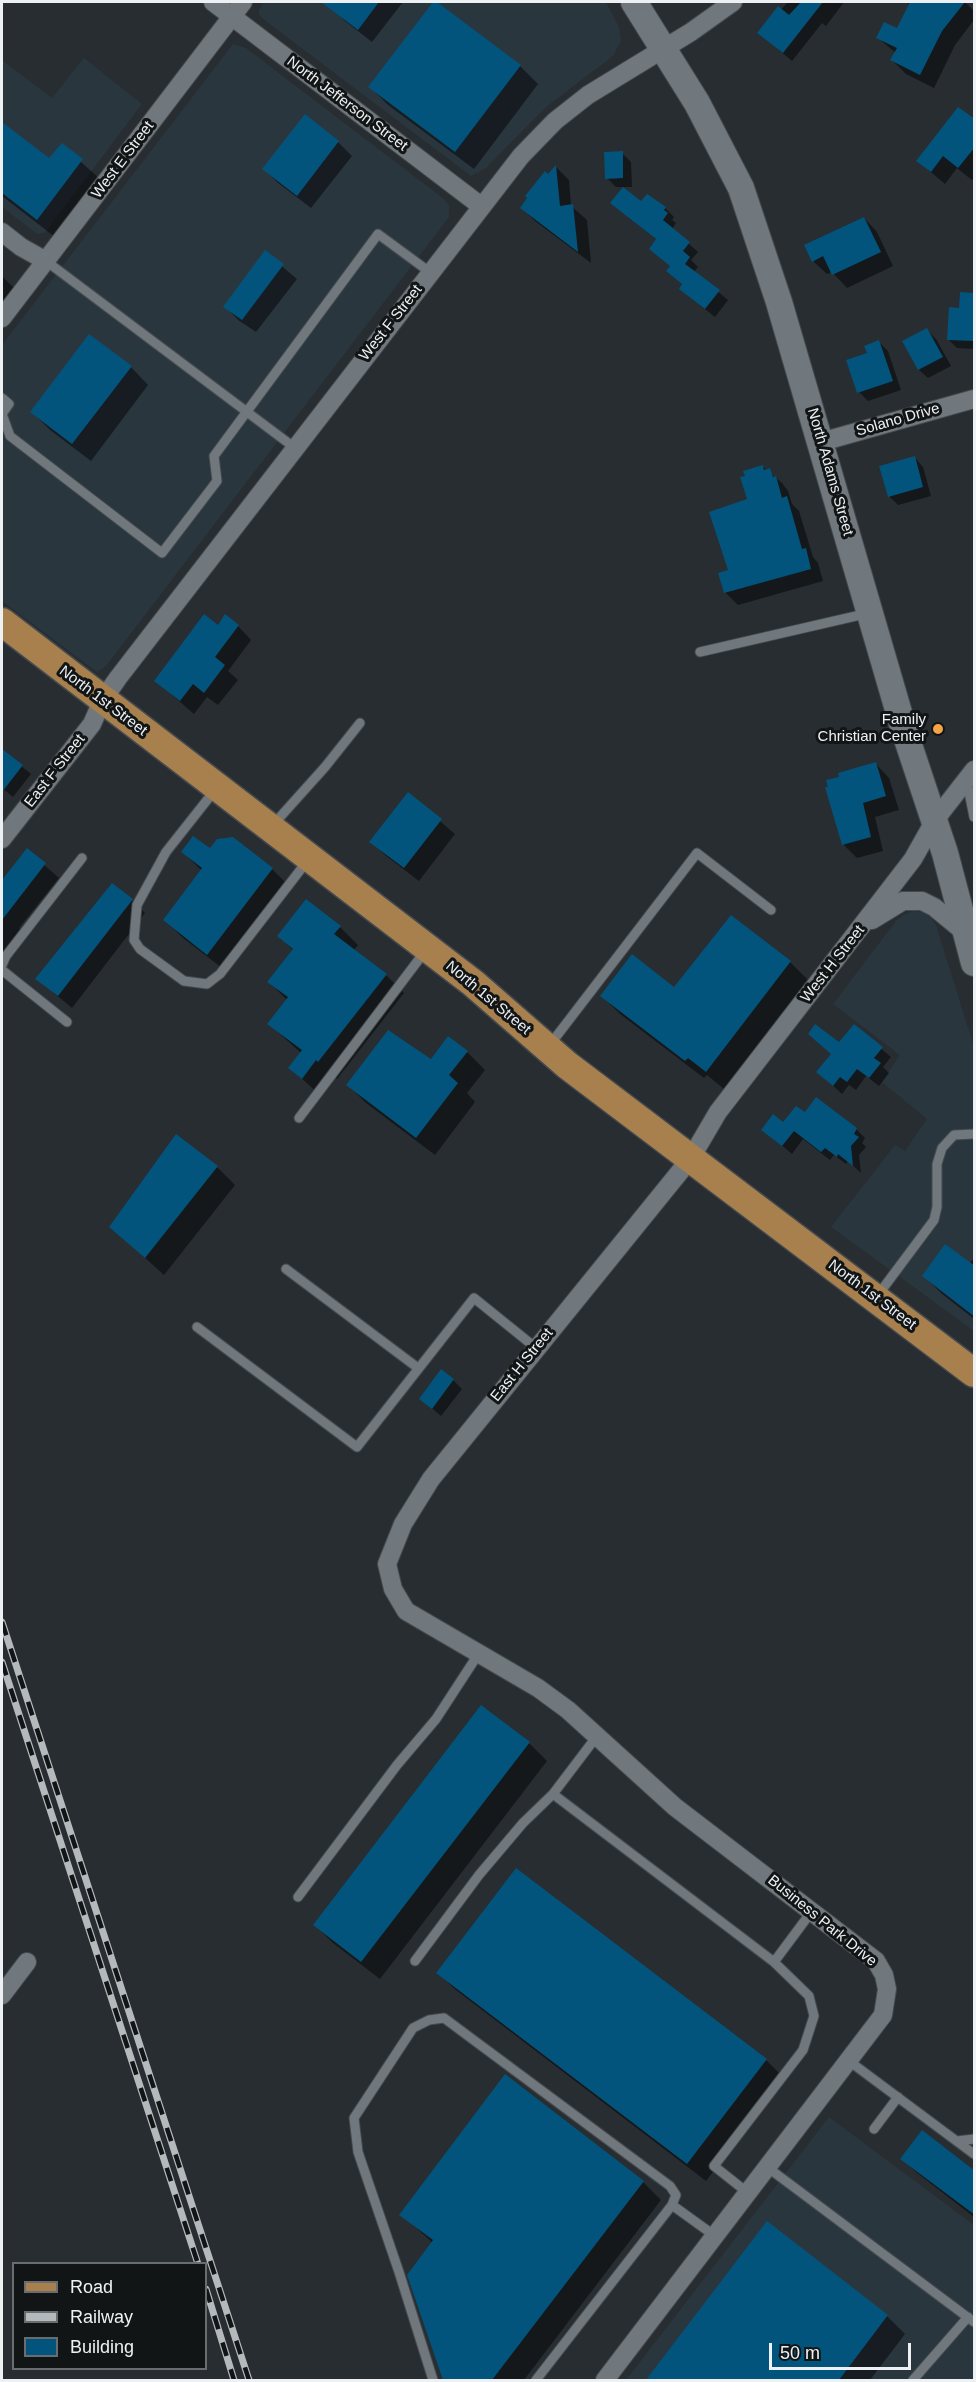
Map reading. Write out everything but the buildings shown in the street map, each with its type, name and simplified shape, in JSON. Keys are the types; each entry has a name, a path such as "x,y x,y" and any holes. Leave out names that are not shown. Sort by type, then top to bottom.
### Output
{"main road":[{"name":"North 1st Street","path":"2,622 102,701 473,983 547,1048 975,1373"}],"street":[{"name":"North Jefferson Street","path":"213,2 481,206"},
{"name":"West E Street","path":"2,318 243,2"},
{"name":"North Adams Street","path":"634,2 697,103 741,188 779,302 904,730 935,820 975,963"},
{"name":"West F Street","path":"102,701 521,156 555,121 603,85 733,2"},
{"path":"2,232 21,247 46,261"},
{"name":"Solano Drive","path":"821,442 975,399"},
{"name":"East F Street","path":"2,839 92,724 102,701"},
{"name":"West H Street","path":"691,1158 718,1112 913,859 935,820 970,775"},
{"path":"862,926 903,901 911,900 922,901 934,907 968,935"},
{"name":"East H Street","path":"393,1589 387,1564 403,1524 431,1479 691,1158"},
{"name":"Business Park Drive","path":"393,1589 406,1611 418,1620 538,1688 597,1736 675,1807 876,1961 884,1975 887,1989 883,2015 605,2380"},
{"path":"2,1995 27,1962"}],"lane":[{"path":"2,398 9,404 2,414 9,436 162,553 217,481 214,456 378,234 431,273"},
{"path":"46,261 295,448"},
{"path":"700,652 871,612"},
{"path":"271,828 360,723"},
{"path":"970,775 975,817"},
{"path":"217,788 166,852 137,905 134,940 140,949 184,981 207,984 220,974 309,858"},
{"path":"547,1048 697,853 771,910"},
{"path":"2,965 6,956 82,858"},
{"path":"299,1118 427,948"},
{"path":"2,970 67,1022"},
{"path":"876,1298 934,1220 937,1207 937,1164 942,1148 954,1135 975,1134"},
{"path":"286,1269 418,1368"},
{"path":"197,1327 357,1447 474,1298 536,1348"},
{"path":"298,1897 397,1765 436,1719 479,1653"},
{"path":"415,1961 479,1875 523,1823 553,1794 597,1736"},
{"path":"553,1794 774,1962 809,1996 814,2016 803,2050 714,2166 748,2193"},
{"path":"774,1962 812,1911"},
{"path":"433,2380 358,2152 354,2118 413,2028 429,2020 444,2018 670,2186 676,2195 672,2205 536,2380"},
{"path":"849,2061 975,2154"},
{"path":"874,2129 898,2097"},
{"path":"957,2141 975,2139"},
{"path":"767,2167 971,2320 912,2380"},
{"path":"672,2205 715,2236"}],"shaded area":[{"path":"264,2 606,2 619,27 621,41 613,56 546,107 486,168 471,176 267,22 259,15"},
{"path":"233,44 246,48 444,199 449,206 449,217 106,666 97,672 2,601 2,345"},
{"path":"84,58 142,104 48,229 44,233 37,234 2,207 2,60 52,98"},
{"path":"913,911 922,912 936,925 974,1047 974,1331 831,1227 895,1145 905,1151 927,1119 882,1082 900,1055 833,1004 896,921"},
{"path":"829,2117 974,2225 974,2380 626,2380"}],"railway":[{"path":"2,1622 249,2380"},
{"path":"2,1662 197,2262"},
{"path":"207,2292 234,2380"}],"place":[{"name":"Family Christian Center","path":"938,729"}]}
